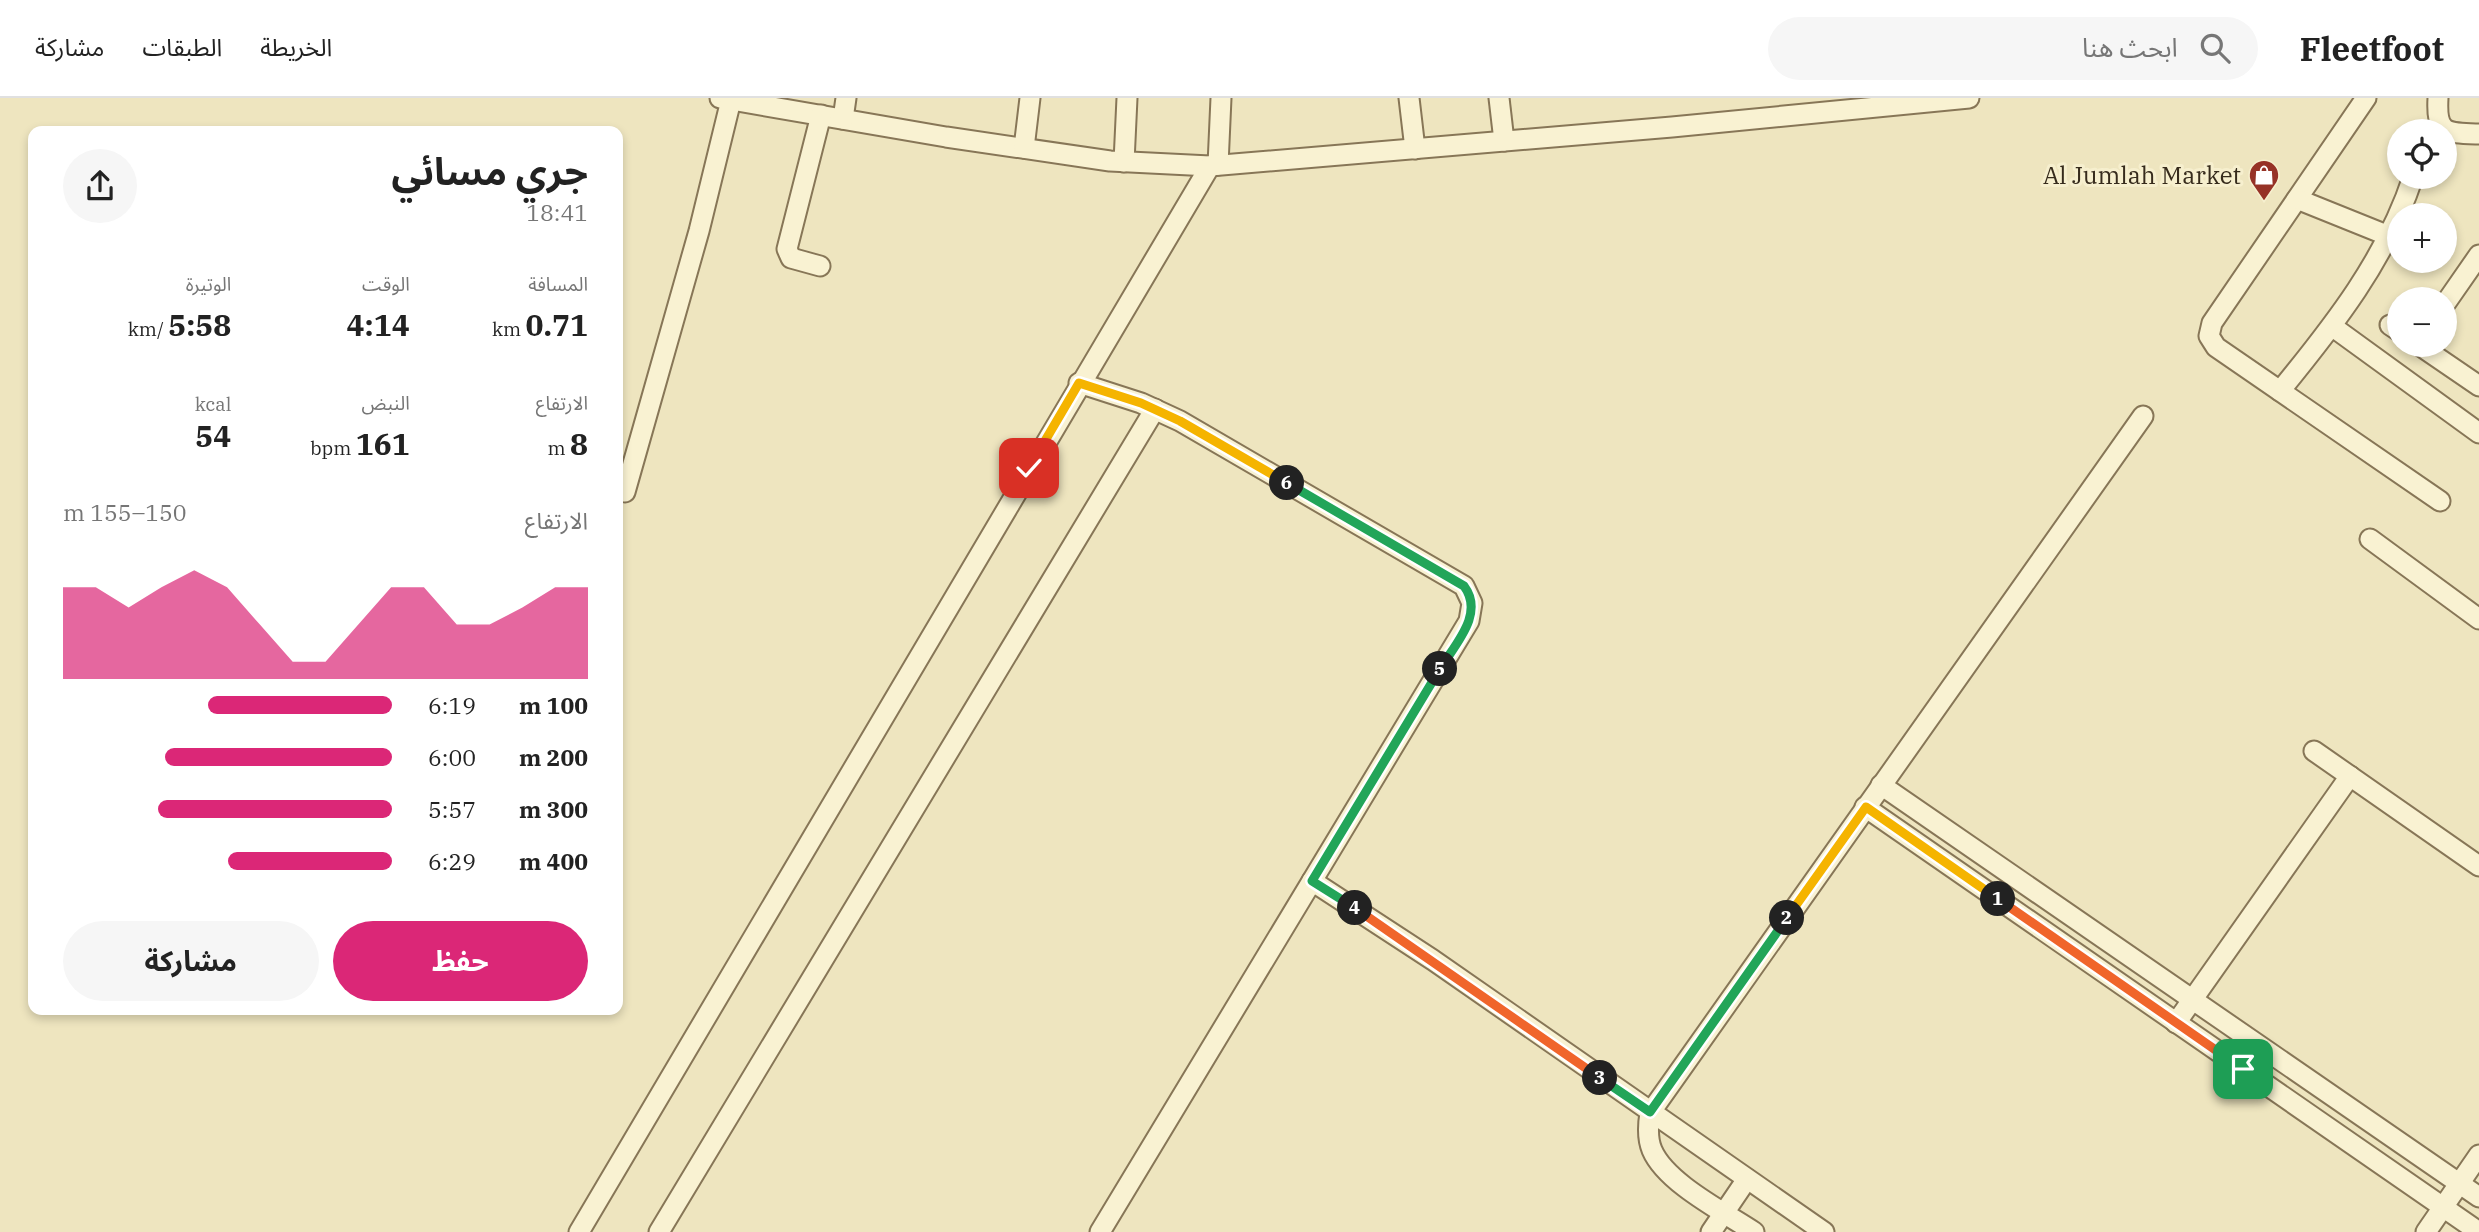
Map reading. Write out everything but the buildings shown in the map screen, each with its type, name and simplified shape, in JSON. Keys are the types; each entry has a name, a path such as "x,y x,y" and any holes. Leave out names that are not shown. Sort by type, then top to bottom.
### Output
{"street":[{"path":"843,119 846,98"},
{"path":"1024,148 1030,98"},
{"path":"1124,162 1127,98"},
{"path":"579,1232 1079,383 1214,165 1221,98"},
{"path":"1409,98 1415,149"},
{"path":"1499,98 1504,141"},
{"path":"625,492 702,221 725,99 1124,162 1214,165 1969,98"},
{"path":"2366,98 2212,323 2208,336 2216,347 2440,501"},
{"path":"2431,119 2438,98"},
{"path":"2438,98 2437,120 2441,126 2450,132 2479,134"},
{"path":"820,266 791,258 787,249 821,116"},
{"path":"2297,200 2387,235"},
{"path":"2280,391 2354,298 2387,240"},
{"path":"2457,287 2479,255"},
{"path":"2333,327 2479,433"},
{"path":"2437,357 2479,386"},
{"path":"1079,383 1155,409 1180,421 1464,586 1469,594 1472,612 1100,1232"},
{"path":"659,1232 1155,409"},
{"path":"1754,1232 1672,1177 1659,1164 1651,1148 1648,1130 1650,1112 2143,416"},
{"path":"2370,539 2479,620"},
{"path":"2314,751 2479,866"},
{"path":"2176,1023 2350,776"},
{"path":"1881,785 2479,1198"},
{"path":"1866,807 2479,1232"},
{"path":"1312,881 1433,960 1824,1232"},
{"path":"2426,1232 2479,1155"},
{"path":"1711,1232 1747,1179"}],"place":[{"name":"Al Jumlah Market","path":"2264,202"}],"route":[{"path":"1029,468 1079,383 1141,403 1180,421 1464,586 1472,603 1469,621 1312,881 1433,960 1650,1112 1866,807 2243,1069"}]}
